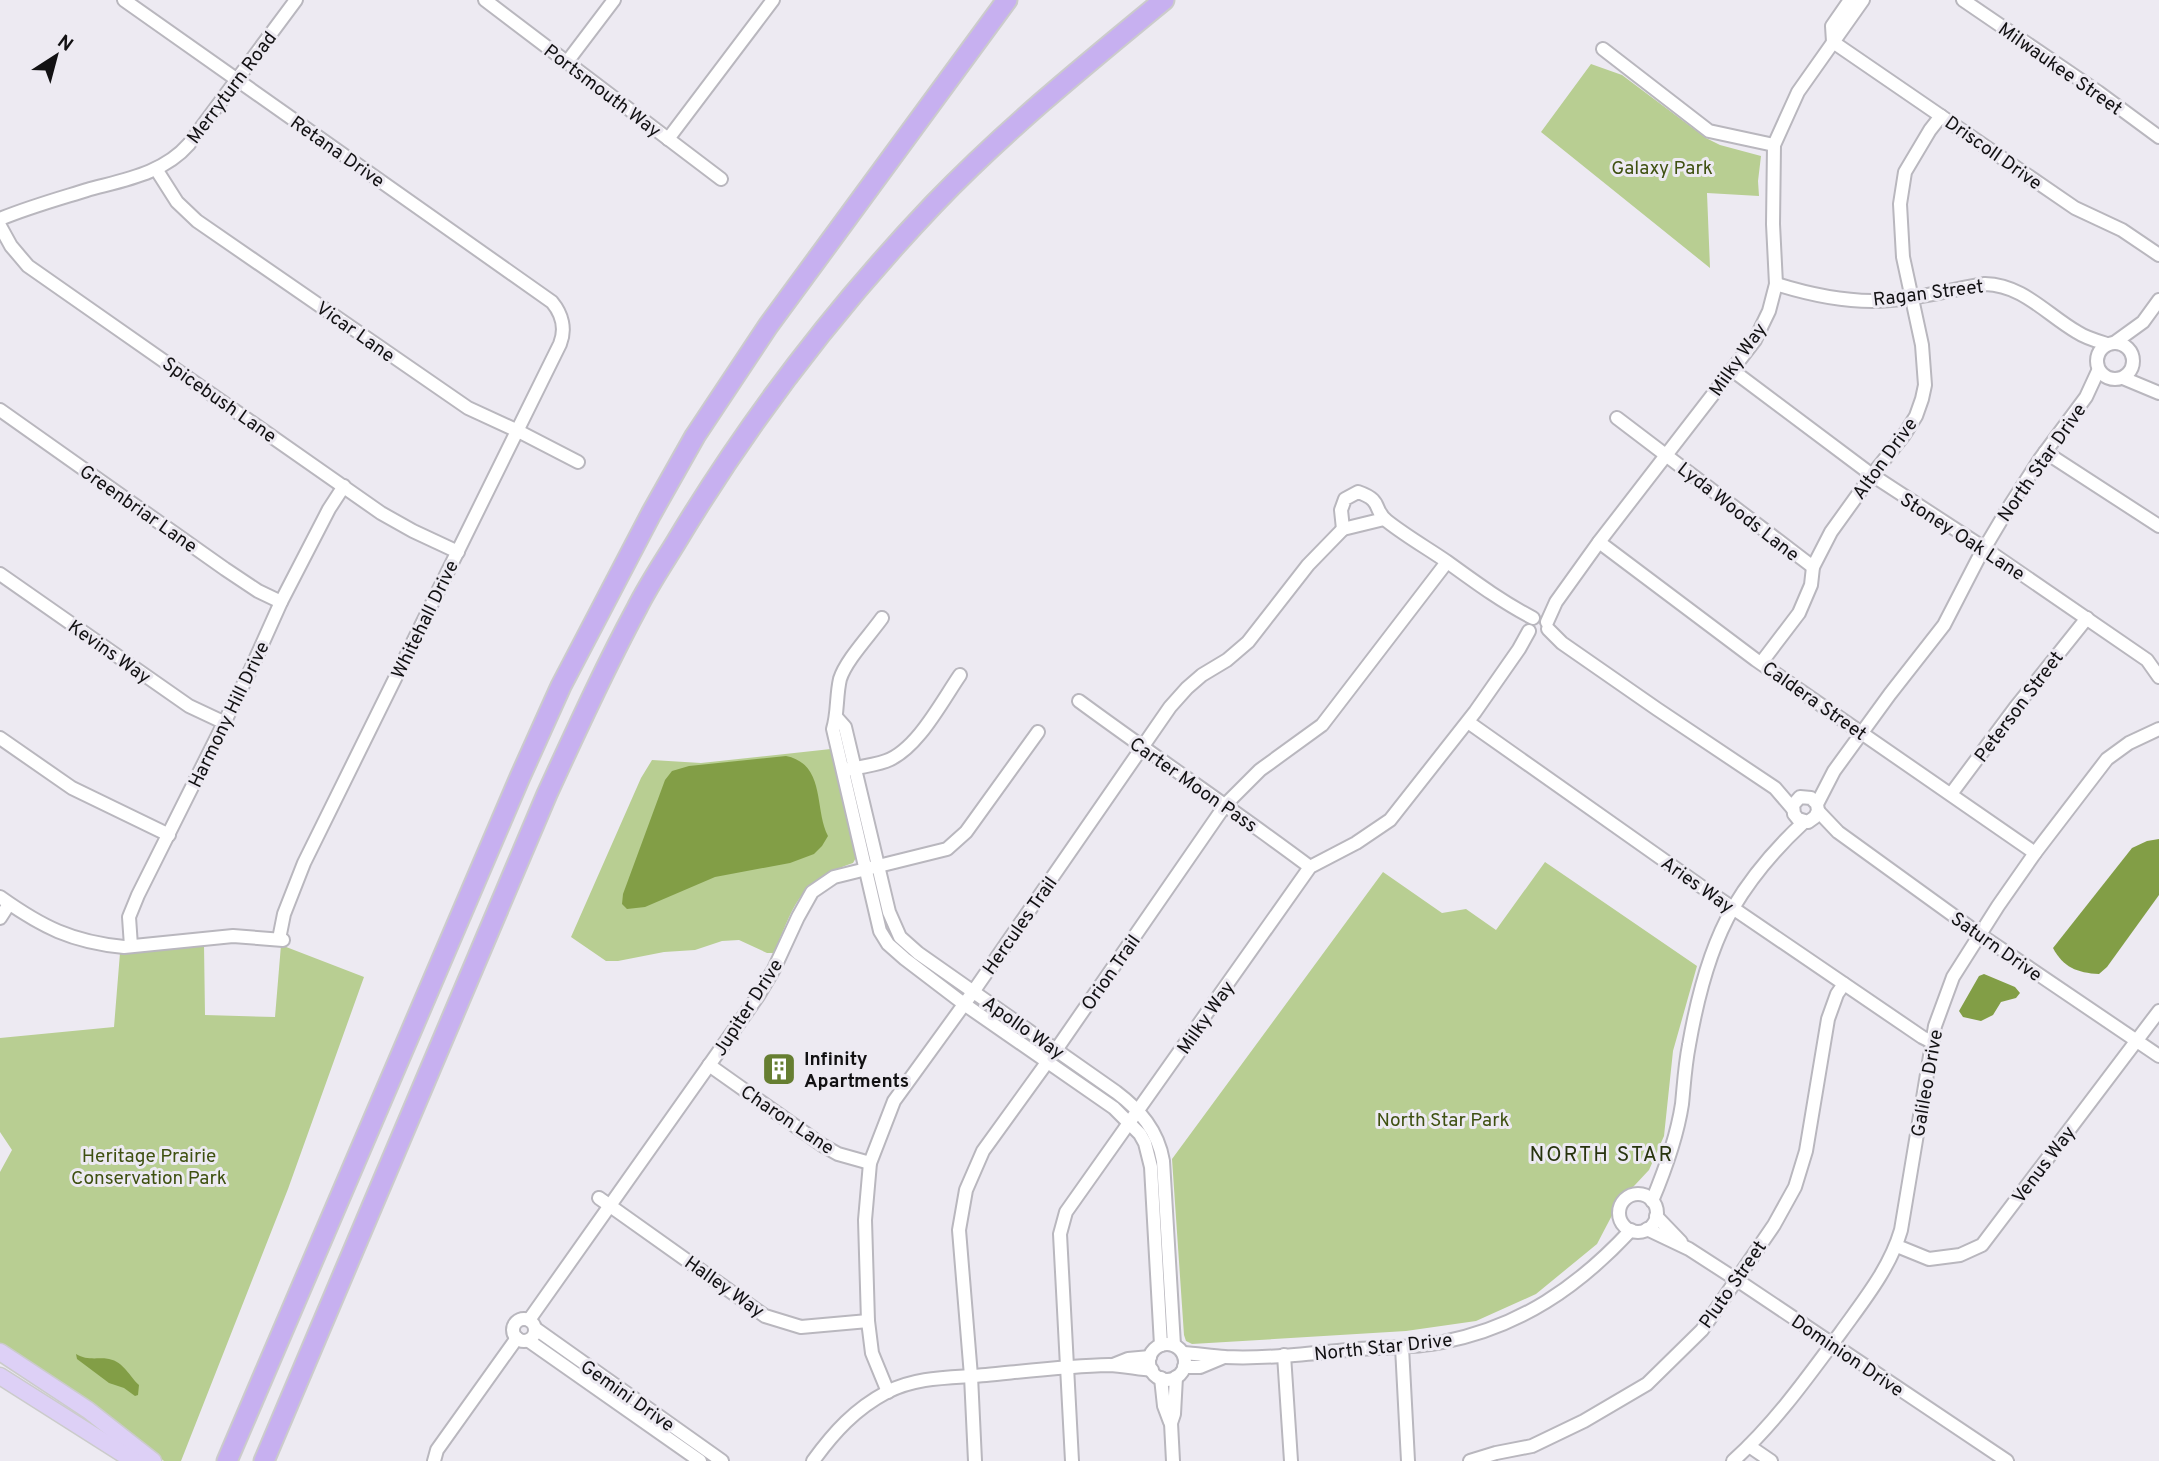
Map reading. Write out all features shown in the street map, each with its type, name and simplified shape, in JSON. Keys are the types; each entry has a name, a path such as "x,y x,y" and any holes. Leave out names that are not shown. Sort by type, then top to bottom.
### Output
{"highway":[{"path":"227,1461 525,766 561,686 651,514 695,436 768,326 1007,0"},
{"path":"264,1461 547,794 638,606 694,512 747,433 800,362 856,292 935,204 1034,110 1164,0"}],"main road":[{"path":"0,1352 88,1410 153,1461"},
{"path":"0,1376 134,1461"}],"street":[{"name":"Retana Drive","path":"125,0 552,302"},
{"name":"Merryturn Road","path":"0,219 30,207 156,169 181,153 296,0"},
{"name":"Portsmouth Way","path":"485,0 721,179"},
{"path":"567,62 614,0"},
{"path":"668,139 773,0"},
{"name":"Milky Way","path":"1834,41 1832,26 1850,0"},
{"name":"Milky Way","path":"1072,1461 1060,1227 1066,1212 1310,867 1356,843 1390,820 1468,722 1599,542 1755,340 1769,311 1776,284 1773,224 1774,145 1798,92 1863,0"},
{"name":"Milwaukee Street","path":"1963,0 2159,137"},
{"name":"Driscoll Drive","path":"1834,41 2075,208 2122,230 2159,255"},
{"path":"1603,49 1709,131 1774,145"},
{"name":"Alton Drive","path":"1761,663 1799,613 1811,585 1813,567 1831,532 1904,435 1916,416 1922,399 1925,384 1922,345 1903,257 1900,204 1905,172 1941,116"},
{"name":"Vicar Lane","path":"156,169 177,202 197,221 468,408 578,462"},
{"name":"Spicebush Lane","path":"0,226 11,246 29,266 344,486 413,531 458,552"},
{"name":"Ragan Street","path":"1776,284 1840,299 1875,301 1985,284 2008,287 2079,334 2111,344"},
{"path":"2118,379 2132,369 2132,358 2143,322 2159,300"},
{"name":"Whitehall Drive","path":"131,946 233,936 281,940 284,914 304,863 563,337 563,322 552,302"},
{"path":"2097,365 2099,351 2143,322"},
{"path":"2079,334 2102,375 2155,391"},
{"path":"2111,344 2124,346 2155,391"},
{"name":"North Star Drive","path":"1652,1201 1678,1121 1699,997 1715,946 1733,908 1944,625 1984,548 2045,452 2086,397 2097,365"},
{"name":"Stoney Oak Lane","path":"1732,370 1872,475 2147,660 2159,677"},
{"name":"North Star Drive","path":"2086,397 2118,379"},
{"name":"Greenbriar Lane","path":"0,410 258,591 281,601"},
{"name":"Lyda Woods Lane","path":"1617,418 1813,567"},
{"path":"2045,452 2159,526"},
{"name":"Harmony Hill Drive","path":"131,946 129,917 138,895 281,601 329,509 344,486"},
{"name":"Saturn Drive","path":"1343,529 1341,510 1345,499 1357,492 1376,501 1384,519 1838,832 1979,934 2159,1056"},
{"path":"1343,529 1384,519"},
{"name":"Hercules Trail","path":"888,1392 872,1353 868,1321 865,1220 870,1163 894,1101 973,992 1170,707 1202,674 1227,660 1248,642 1308,565 1343,529"},
{"name":"Caldera Street","path":"1599,542 1761,663 2035,853"},
{"name":"Orion Trail","path":"975,1461 959,1230 966,1190 983,1151 1226,804 1260,770 1322,725 1447,562"},
{"name":"Kevins Way","path":"0,574 189,706 223,722"},
{"name":"Apollo Way","path":"881,618 841,676 836,703 837,718 845,727 850,769 872,868 878,923 888,944 905,959 1102,1099 1130,1123 1145,1143 1151,1167 1173,1348"},
{"name":"Peterson Street","path":"1951,794 2087,618"},
{"path":"850,769 888,761 907,748 923,730 960,675"},
{"name":"Carter Moon Pass","path":"1079,701 1142,748 1226,804 1310,867"},
{"name":"Aries Way","path":"1468,722 1733,908 1932,1042"},
{"name":"Galileo Drive","path":"1733,1461 1775,1419 1870,1292 1897,1246 1932,1042 1941,1007 1953,977 2035,853 2107,760 2129,743 2159,729"},
{"name":"Jupiter Drive","path":"434,1461 437,1450 527,1332 768,981 812,892 834,877 947,849 966,832 1038,732"},
{"path":"0,738 72,788 169,835"},
{"name":"Apollo Way","path":"872,868 891,922 906,944 1116,1092 1151,1127 1160,1145 1163,1161 1173,1348"},
{"path":"0,918 5,900 34,921 58,933 107,945 131,946"},
{"name":"Pluto Street","path":"1470,1461 1532,1446 1584,1421 1647,1384 1702,1329 1774,1225 1795,1188 1806,1151 1828,1019 1837,994 1844,984"},
{"name":"Venus Way","path":"1897,1246 1929,1259 1960,1255 1982,1245 2159,1012"},
{"name":"Charon Lane","path":"709,1065 822,1145 838,1154 870,1163"},
{"name":"North Star Drive","path":"1639,1194 1665,1165"},
{"path":"1633,1194 1652,1201 1656,1216 1647,1229 1631,1230 1620,1220 1621,1204 1633,1194"},
{"name":"Halley Way","path":"599,1198 765,1316 801,1327 868,1321"},
{"name":"Dominion Drive","path":"1656,1216 1689,1249"},
{"name":"North Star Drive","path":"1601,1258 1620,1220"},
{"name":"Dominion Drive","path":"1647,1229 1689,1249 2007,1461"},
{"name":"North Star Drive","path":"1173,1348 1225,1356 1284,1354 1402,1347 1468,1337 1509,1322 1554,1298 1586,1274 1631,1230"},
{"name":"Gemini Drive","path":"527,1332 700,1461"},
{"name":"Gemini Drive","path":"527,1332 722,1461"},
{"path":"1402,1347 1408,1461"},
{"path":"1171,1423 1180,1372 1173,1348 1153,1352 1154,1368 1171,1423 1173,1461"},
{"path":"1284,1354 1291,1461"},
{"name":"North Star Drive","path":"1154,1368 1180,1372 1225,1356"},
{"path":"813,1461 848,1418 904,1385 939,1378 1067,1368 1113,1365 1154,1368"},
{"path":"1749,1446 1771,1461"}],"green space":[{"name":"Galaxy Park","path":"1591,64 1622,75 1706,138 1720,145 1761,156 1759,196 1707,193 1710,268 1541,132"},
{"path":"831,749 857,856 853,863 820,878 809,887 787,921 774,953 767,953 739,940 722,941 695,950 606,961 571,937 641,778 652,760 701,763"},
{"name":"North Star Park","path":"1545,862 1697,966 1673,1051 1664,1136 1649,1170 1619,1202 1597,1244 1536,1294 1476,1321 1406,1331 1192,1344 1186,1341 1172,1159 1383,872 1442,913 1466,909 1496,930"},
{"name":"Heritage Prairie Conservation Park","path":"204,945 205,1015 275,1017 281,945 364,977 288,1189 181,1461 164,1461 0,1343 0,1172 12,1150 0,1132 0,1038 114,1027 120,953"}],"shaded area":[{"path":"786,756 799,761 807,768 817,789 828,836 814,854 790,863 715,877 645,907 627,909 622,904 623,894 665,780 672,771 689,766"},
{"path":"2159,839 2159,895 2107,967 2099,974 2077,970 2066,964 2053,948 2132,848"},
{"path":"1984,974 2015,987 2020,993 2016,998 2001,1002 1993,1015 1981,1021 1963,1017 1959,1011 1979,976"},
{"path":"76,1354 119,1363 139,1385 138,1395 109,1383 77,1359"}],"place":[{"name":"Infinity Apartments","path":"779,1069"}],"district":[{"name":"NORTH STAR","path":"1602,1154"}]}
